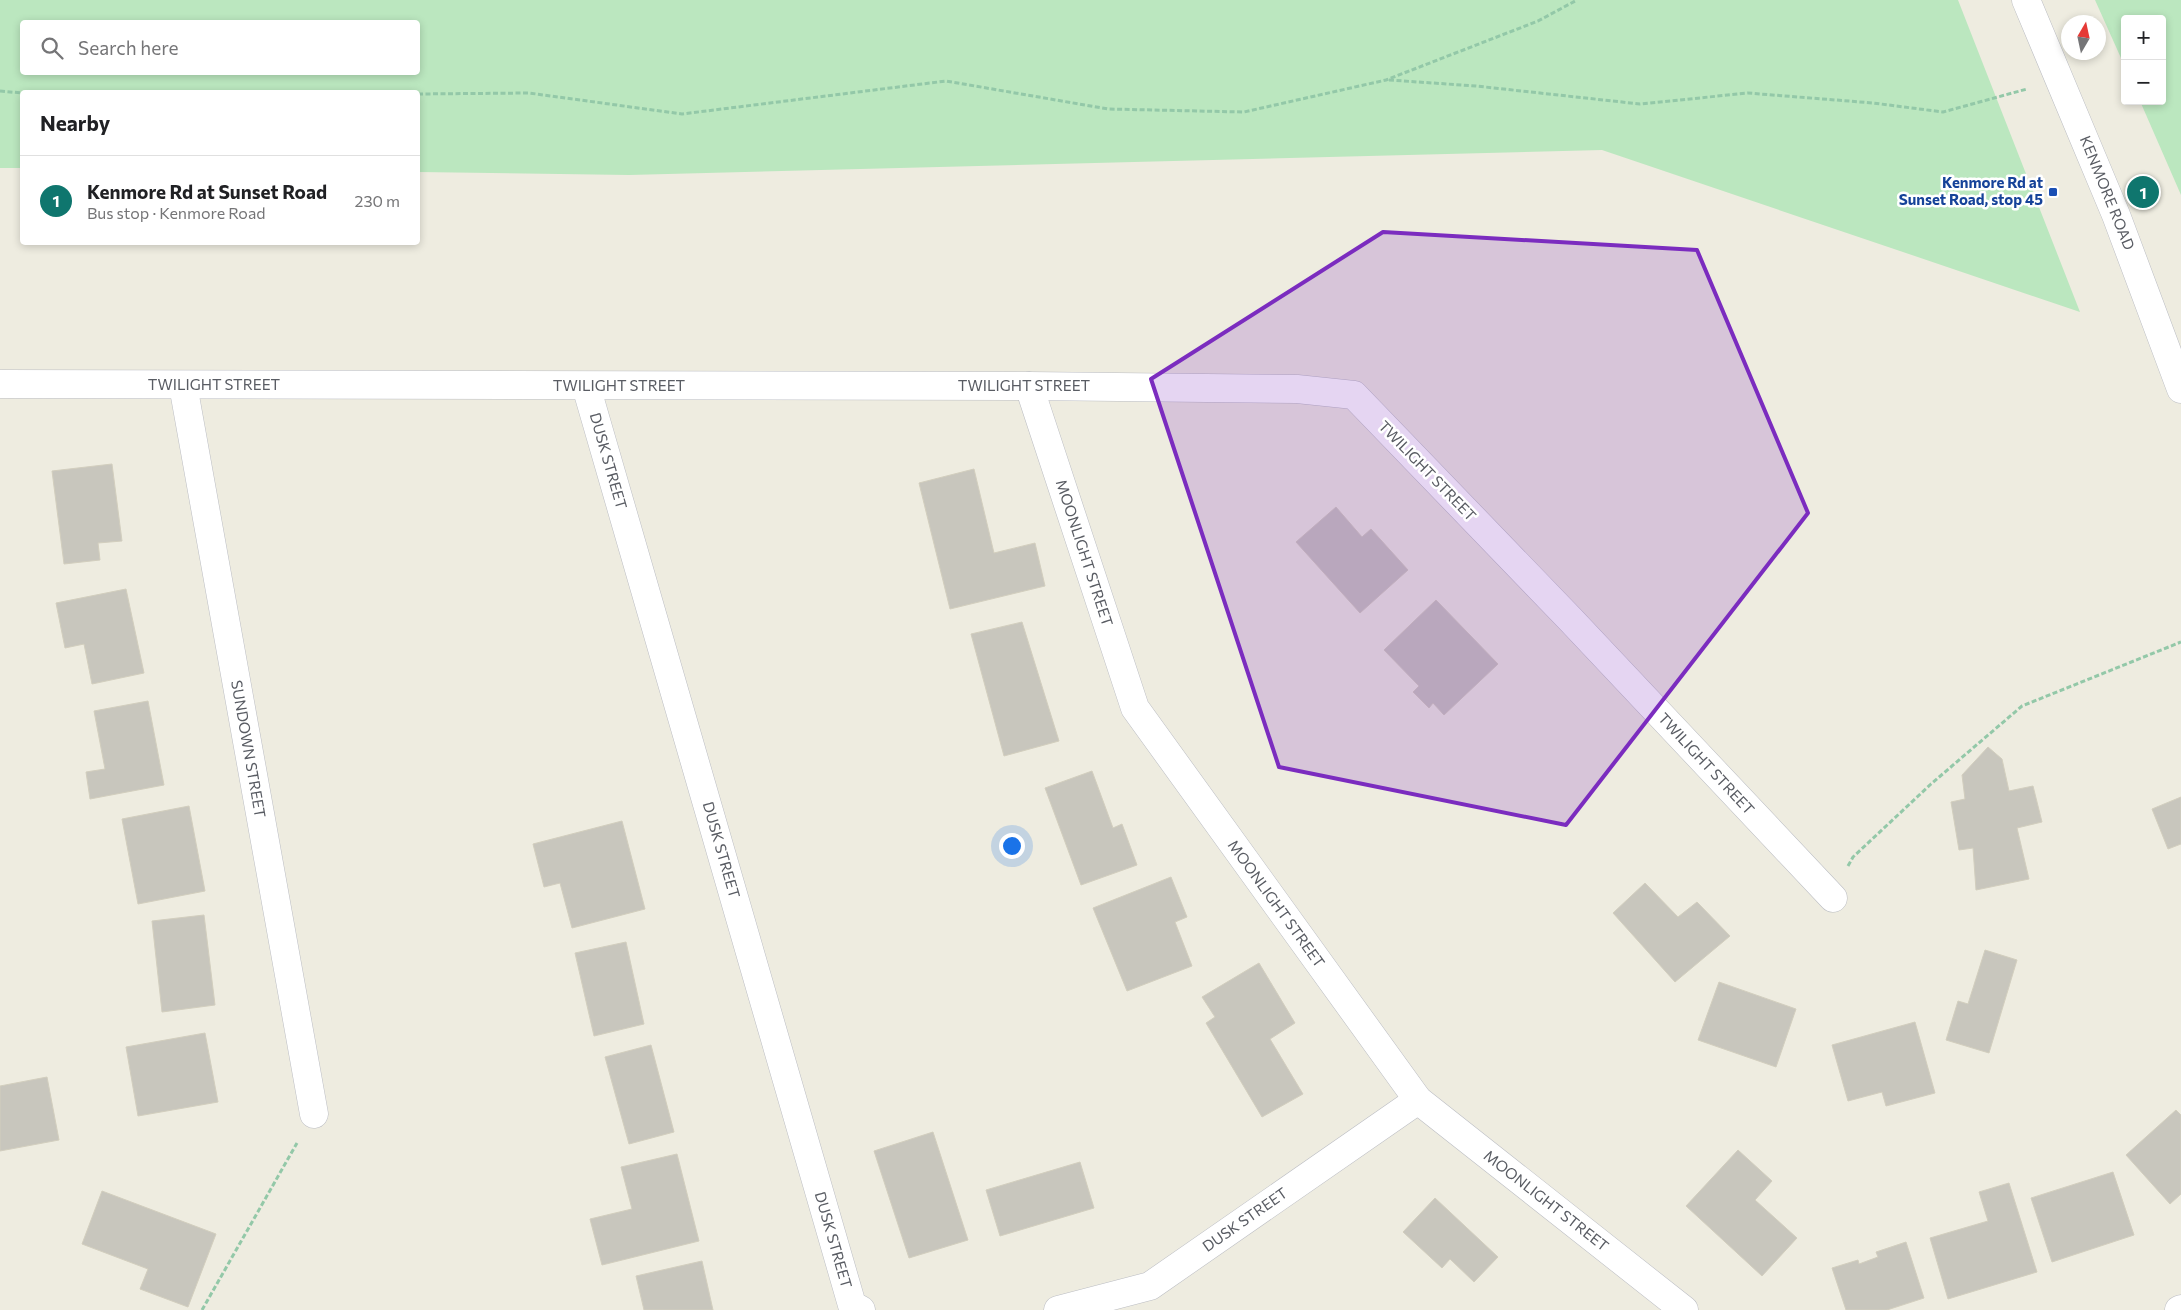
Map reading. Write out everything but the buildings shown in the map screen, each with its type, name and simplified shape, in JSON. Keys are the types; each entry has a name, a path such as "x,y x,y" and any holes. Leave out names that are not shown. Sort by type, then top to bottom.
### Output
{"street":[{"name":"KENMORE ROAD","path":"2026,0 2116,215 2181,389"},
{"name":"TWILIGHT STREET","path":"0,384 1029,386 1297,389 1354,395 1571,620 1833,898"},
{"name":"SUNDOWN STREET","path":"183,385 314,1114"},
{"name":"DUSK STREET","path":"586,386 852,1305 861,1310"},
{"name":"MOONLIGHT STREET","path":"1029,386 1135,708 1418,1100 1684,1310"},
{"name":"DUSK STREET","path":"1058,1310 1150,1286 1418,1100"}],"path":[{"path":"420,94 529,93 682,114 946,81 1108,109 1244,112 1386,80 1538,21 1577,0"},
{"path":"1386,80 1476,86 1640,104 1748,93 1873,103 1943,112 2025,90 2058,74"},
{"path":"0,91 20,93"},
{"path":"1833,898 1852,857 1931,784 2022,706 2181,642"},
{"path":"202,1310 314,1114"}],"highlighted area":[{"path":"1383,232 1697,250 1808,513 1566,825 1279,767 1151,379"}],"green space":[{"path":"0,0 1958,0 2080,312 1602,150 629,175 420,172 420,90 20,90 20,168 0,168"},
{"path":"2095,0 2181,0 2181,195 2142,105 2166,105 2166,15 2121,15 2121,58 2106,25 2106,15 2102,15"}],"place":[{"name":"Kenmore Rd at Sunset Road, stop 45","path":"2053,192"},
{"name":"Kenmore Rd at Sunset Road","path":"2143,192"}]}
